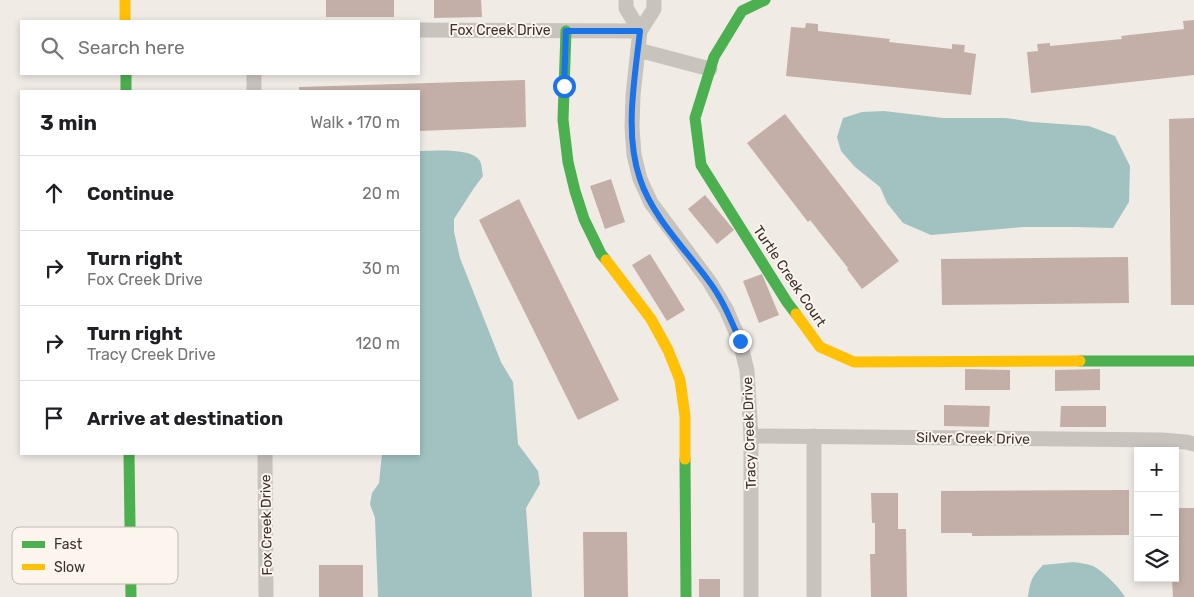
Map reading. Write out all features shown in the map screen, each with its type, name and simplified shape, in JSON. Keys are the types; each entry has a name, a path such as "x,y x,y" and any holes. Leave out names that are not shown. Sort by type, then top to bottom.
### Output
{"street":[{"path":"125,0 125,20"},
{"path":"626,0 626,8 640,31"},
{"name":"Tracy Creek Drive","path":"654,0 654,9 640,31 633,95 632,127 634,154 640,179 651,204 709,281 726,309 740,341 747,372 751,436 751,597"},
{"name":"Turtle Creek Court","path":"766,0 742,11 714,57 695,118 701,165 787,302 820,347 854,362 1194,361"},
{"name":"Fox Creek Drive","path":"420,30 640,31"},
{"path":"566,31 563,120 568,162 584,219 601,254 651,319 668,350 680,380 686,416 686,597"},
{"path":"638,50 710,69"},
{"path":"126,75 126,90"},
{"path":"254,75 254,90"},
{"name":"Silver Creek Drive","path":"751,436 1162,440 1194,444"},
{"path":"814,436 814,597"},
{"path":"130,455 131,527"},
{"name":"Fox Creek Drive","path":"265,455 266,597"},
{"path":"131,584 131,597"}],"water":[{"path":"884,111 943,118 1006,118 1089,126 1115,136 1130,166 1129,202 1113,228 1023,227 931,235 903,223 887,203 880,187 855,167 841,151 837,137 843,118 862,112"},
{"path":"442,150 469,154 480,161 483,176 454,219 454,232 460,258 501,362 513,382 518,444 538,471 540,484 526,508 532,597 378,597 375,518 370,504 372,493 379,483 382,455 420,455 420,151"},
{"path":"1074,562 1097,568 1111,580 1125,597 1028,597 1032,579 1043,565"}],"building":[{"path":"326,0 394,0 394,17 326,17"},
{"path":"434,0 481,0 482,17 434,18"},
{"path":"1194,20 1194,75 1031,93 1027,52 1038,51 1037,44 1050,43 1050,46 1122,39 1121,36 1184,29 1183,21"},
{"path":"806,23 818,24 818,31 890,39 889,42 952,49 952,44 965,45 964,52 976,54 971,95 786,76 791,27 805,28"},
{"path":"525,80 526,127 420,131 420,90 299,90 299,87"},
{"path":"785,114 899,261 862,289 848,268 810,220 808,222 747,143"},
{"path":"1194,118 1194,305 1171,305 1169,119"},
{"path":"611,179 625,222 605,229 590,186"},
{"path":"705,195 734,230 717,244 688,209"},
{"path":"519,199 619,400 578,420 479,220"},
{"path":"650,254 685,310 667,321 632,265"},
{"path":"1128,257 1129,303 942,305 941,259"},
{"path":"762,274 779,315 759,323 743,281"},
{"path":"965,369 1010,370 1010,390 965,390"},
{"path":"1100,369 1100,390 1055,391 1055,370"},
{"path":"944,405 990,406 989,427 944,426"},
{"path":"1061,406 1106,406 1106,427 1060,427"},
{"path":"1129,490 1129,535 972,536 972,533 941,533 941,491"},
{"path":"871,493 898,493 898,529 906,529 907,597 871,597 870,554 875,554 875,523 872,523"},
{"path":"1179,508 1194,508 1194,597 1173,597 1172,582 1179,582"},
{"path":"583,532 627,532 628,597 584,597"},
{"path":"319,565 363,565 363,597 319,597"},
{"path":"699,579 720,579 720,597 699,597"}],"traffic: fast":[{"path":"765,0 742,11 714,57 695,118 701,165 796,314"},
{"path":"566,31 563,120 568,162 584,219 601,254 606,260"},
{"path":"126,75 126,90"},
{"path":"1080,361 1194,361"},
{"path":"129,455 130,527"},
{"path":"685,459 686,597"},
{"path":"131,584 131,597"}],"traffic: slow":[{"path":"125,0 125,20"},
{"path":"606,260 651,319 668,350 680,380 685,416 685,459"},
{"path":"796,314 820,347 854,362 1080,361"}],"route":[{"path":"564,86 566,31 640,31 633,95 632,127 634,154 640,179 651,204 709,281 726,309 740,341"}]}
